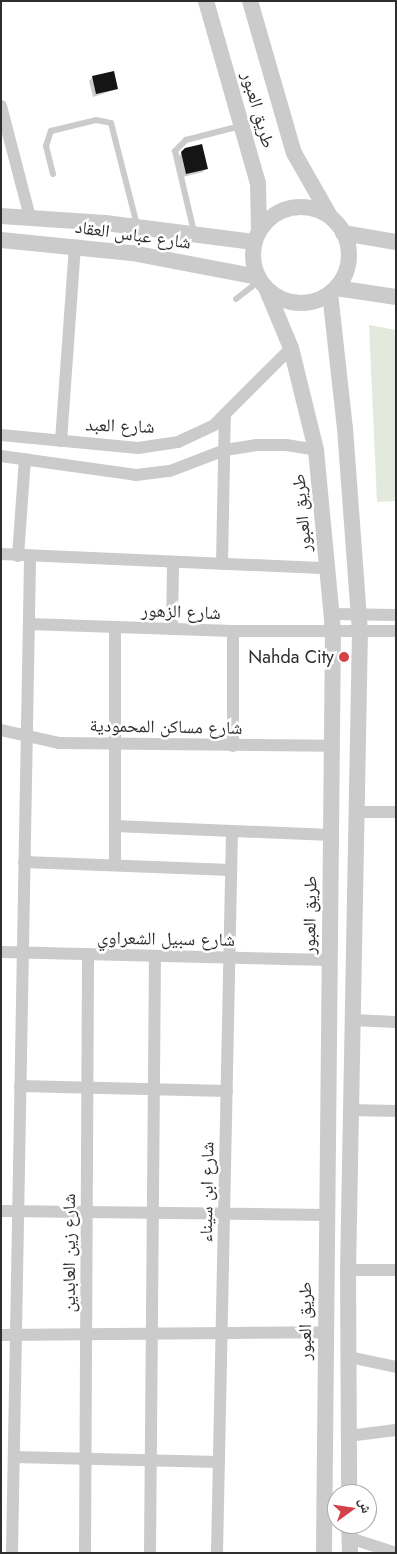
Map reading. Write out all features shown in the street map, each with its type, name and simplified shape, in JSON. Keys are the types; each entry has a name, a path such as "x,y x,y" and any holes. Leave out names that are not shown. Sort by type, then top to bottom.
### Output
{"street":[{"name":"طريق العبور","path":"206,1 258,183 256,237"},
{"name":"طريق العبور","path":"250,1 294,153 331,218"},
{"path":"1,106 30,217"},
{"path":"300,207 317,210 331,218 343,232 348,262 333,290 318,300 290,302 261,281 253,260 256,237 269,218 284,210 300,207"},
{"name":"شارع عباس العقاد","path":"1,216 256,237"},
{"path":"343,232 396,242"},
{"name":"شارع عباس العقاد","path":"1,240 132,253 261,281"},
{"path":"61,440 75,246"},
{"name":"طريق العبور","path":"261,281 291,348 316,450 332,622 324,1553"},
{"path":"333,290 396,297"},
{"path":"333,290 360,622 348,1270 349,1484"},
{"name":"شارع العبد","path":"1,434 138,448 158,447 196,435 225,414 291,348"},
{"path":"222,564 225,414"},
{"path":"1,456 145,474 170,470 225,450 256,445 286,445 316,450"},
{"path":"12,1553 19,1212 25,737 29,624 24,557 25,459"},
{"path":"1,554 24,557 327,568"},
{"path":"172,629 173,562"},
{"path":"360,622 396,615"},
{"name":"شارع الزهور","path":"29,624 233,631 332,622 360,622"},
{"path":"360,622 396,631"},
{"path":"115,627 115,865"},
{"path":"233,631 233,746"},
{"name":"شارع مساكن المحمودية","path":"1,730 25,737 59,743 332,746"},
{"path":"356,812 396,812"},
{"path":"115,826 331,835"},
{"name":"شارع ابن سيناء","path":"217,1553 232,831"},
{"path":"24,862 231,870"},
{"name":"شارع سبيل الشعراوي","path":"1,952 329,960"},
{"name":"شارع زين العابدين","path":"85,1553 88,954"},
{"path":"150,1553 155,956"},
{"path":"352,1020 396,1022"},
{"path":"20,1086 227,1091"},
{"path":"351,1110 396,1110"},
{"path":"1,1212 326,1215"},
{"path":"348,1270 396,1270"},
{"path":"1,1334 325,1332"},
{"path":"349,1358 396,1367"},
{"path":"348,1436 396,1430"},
{"path":"14,1457 219,1462"},
{"path":"350,1538 396,1552"}],"lane":[{"path":"53,174 46,146 51,131 96,120 111,123 137,226"},
{"path":"194,233 176,151 186,140 241,126"},
{"path":"236,299 261,281"}],"shaded area":[{"path":"369,325 396,330 396,501 377,502"}],"building":[{"path":"114,71 118,89 96,94 92,76"},
{"path":"202,144 208,169 186,174 181,152 185,148"}],"place":[{"name":"Nahda City","path":"344,657"}]}
